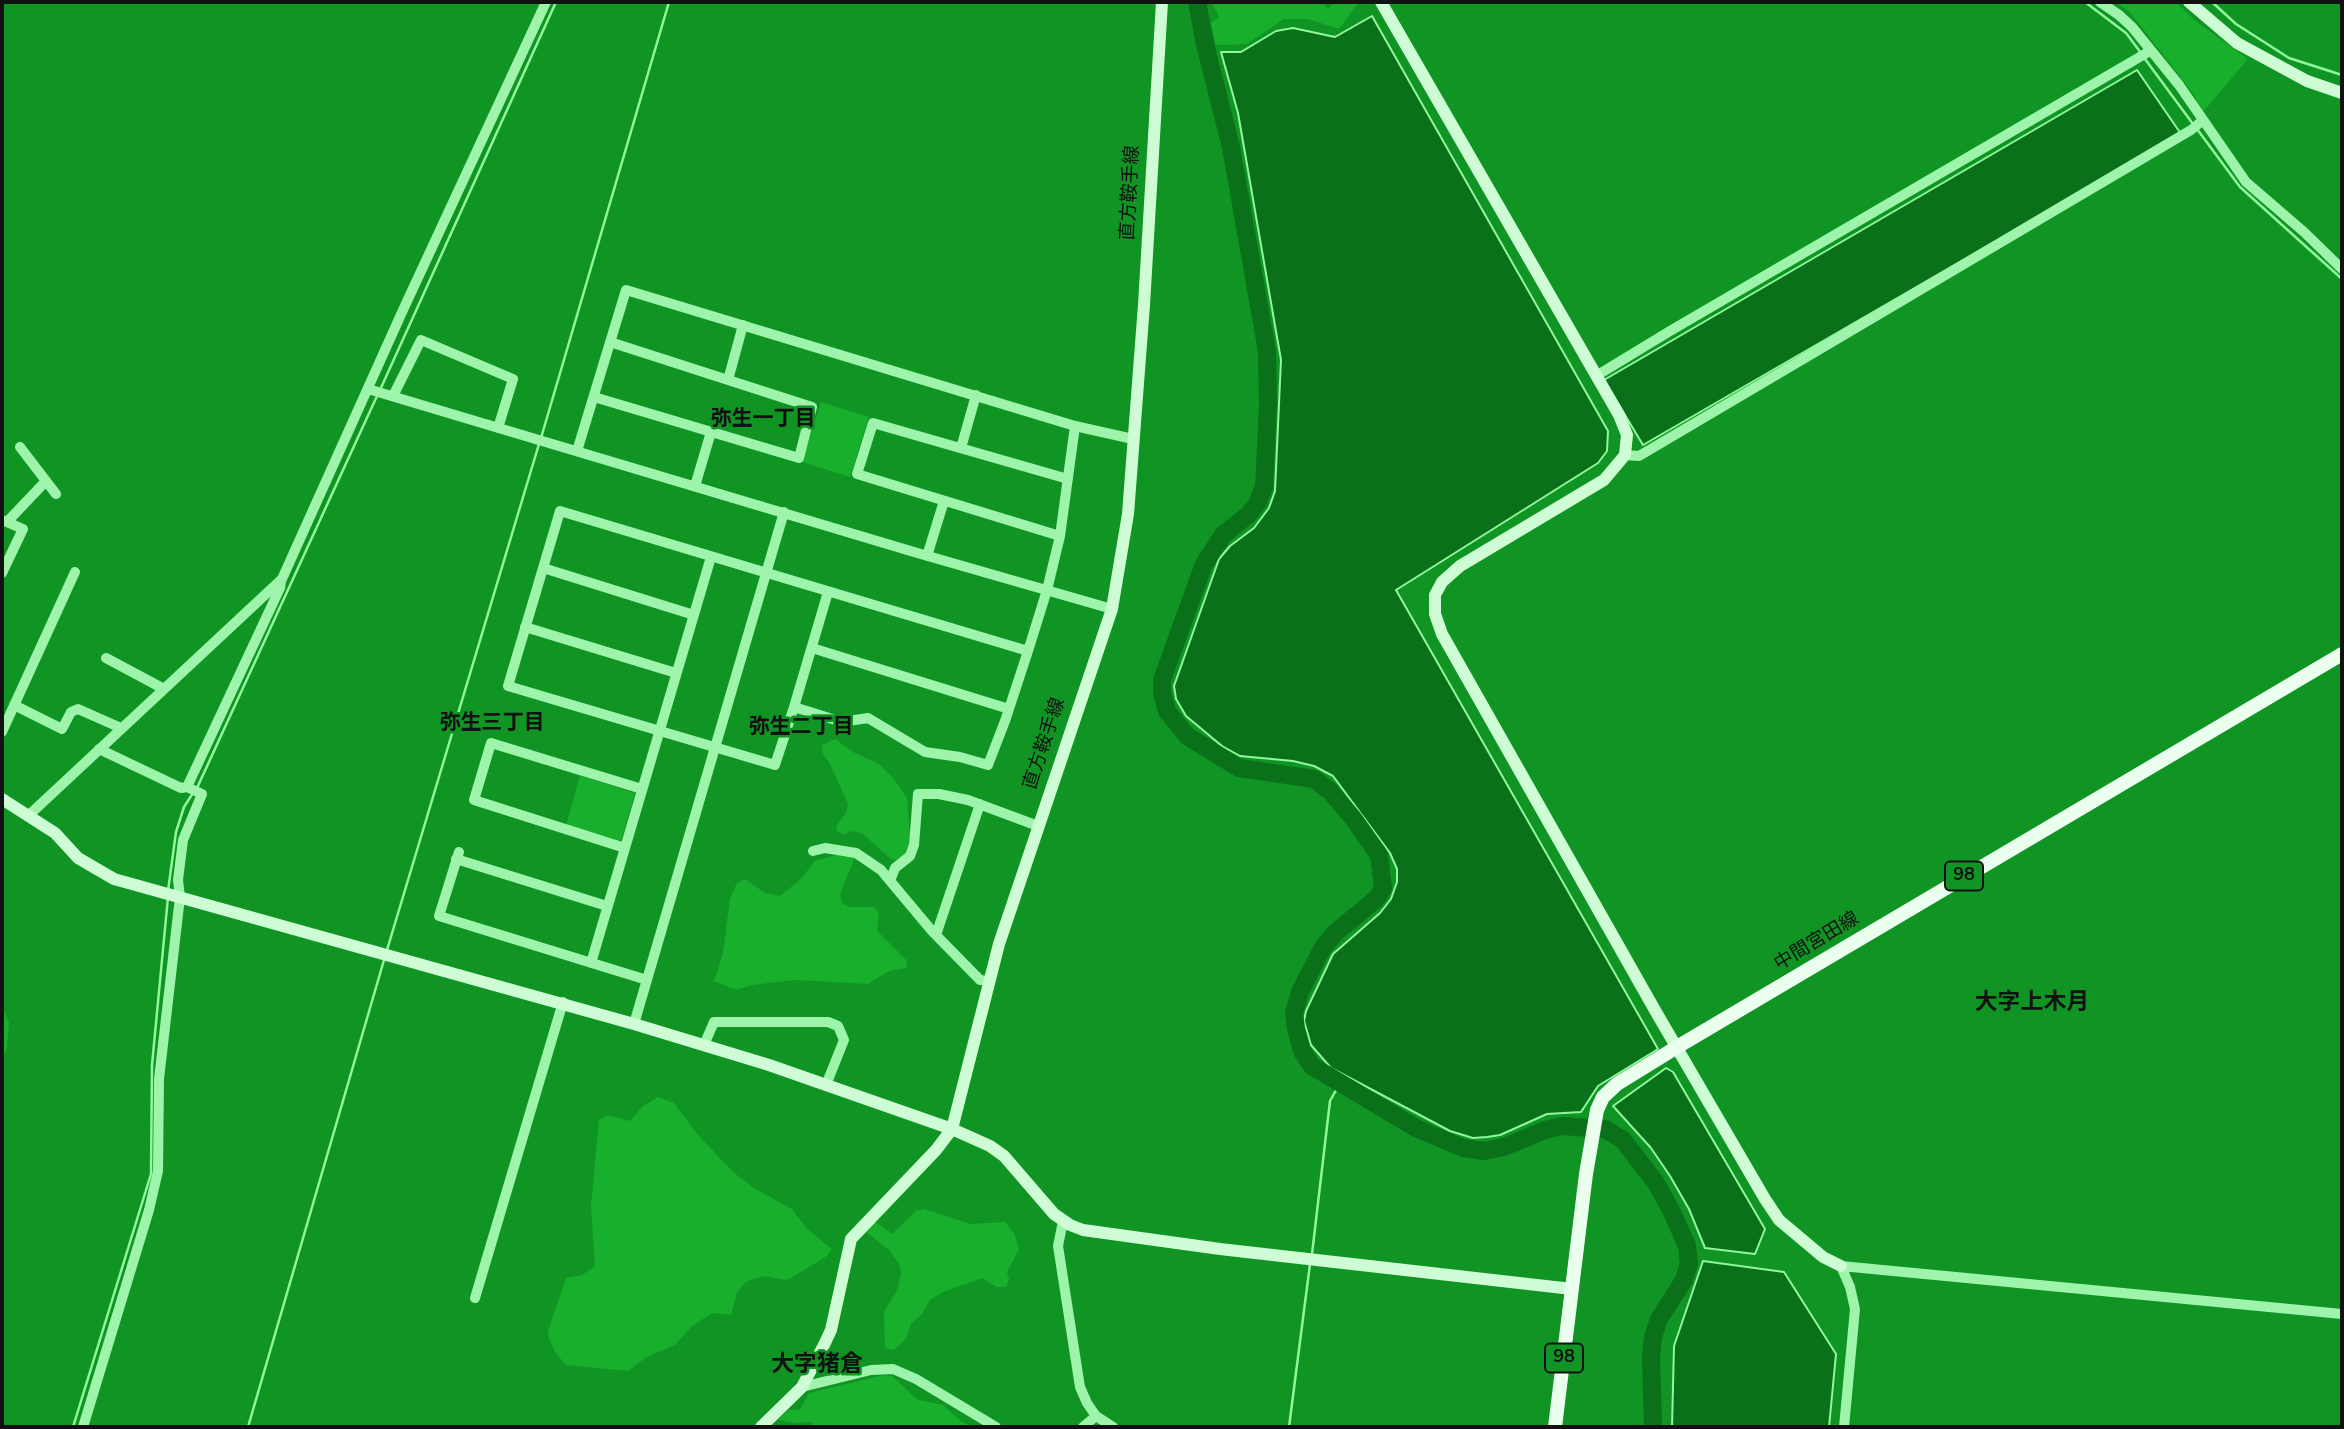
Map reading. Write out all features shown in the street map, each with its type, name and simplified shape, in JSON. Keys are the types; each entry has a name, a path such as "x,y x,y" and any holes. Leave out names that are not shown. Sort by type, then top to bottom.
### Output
{"main road":[{"name":"中間宮田線","path":"1555,1427 1586,1174 1597,1110 1603,1097 1617,1084 1677,1046 2342,654"}],"street":[{"path":"187,787 546,2"},
{"name":"直方鞍手線","path":"761,1427 802,1387 831,1330 851,1239 936,1150 952,1129 999,944 1112,609 1128,514 1144,305 1162,2"},
{"path":"1381,2 1619,415 1627,435 1625,455 1604,480 1460,566 1442,582 1435,595 1435,614 1442,634 1481,705 1779,1220 1823,1257 1841,1266 2342,1314"},
{"path":"2100,2 2126,21 2179,85 2246,182 2342,269"},
{"path":"2189,2 2237,43 2307,80 2342,93"},
{"path":"1596,376 2150,51"},
{"path":"1625,455 1639,456 2191,130 2202,121"},
{"path":"577,452 626,290 1075,426 1133,439"},
{"path":"728,380 743,325"},
{"path":"393,396 421,340 513,379 498,428"},
{"path":"594,397 799,458 812,407 610,342"},
{"path":"368,388 1112,609"},
{"path":"961,449 976,395"},
{"path":"1060,536 857,474 873,423 1068,479"},
{"path":"794,707 842,722 868,718 925,752 960,757 988,765 1047,590 1060,536 1075,426"},
{"path":"695,486 711,432"},
{"path":"20,447 57,494"},
{"path":"2,573 23,529 4,521 45,482"},
{"path":"927,556 944,500"},
{"path":"828,592 775,765 508,686 560,511 1028,651"},
{"path":"634,1024 784,512"},
{"path":"591,963 711,557"},
{"path":"543,568 694,615"},
{"path":"2,733 75,572"},
{"path":"28,816 282,579"},
{"path":"525,628 676,673"},
{"path":"812,648 1009,709"},
{"path":"106,658 164,689"},
{"path":"14,705 62,729 71,712 78,709 121,728"},
{"path":"625,848 474,800 477,788 491,743 642,789"},
{"path":"83,1427 149,1210 158,1171 159,1079 180,897 178,880 183,840 202,794 187,787 181,788 99,749"},
{"path":"890,881 895,868 909,856 914,845 918,794 939,794 981,804 1038,826"},
{"path":"2,799 55,834 78,858 114,879 563,1002 769,1065 952,1129 990,1146 1004,1156 1054,1214 1083,1230 1572,1289"},
{"path":"936,935 981,804"},
{"path":"813,851 825,848 856,853 881,870 936,935 981,980 990,981"},
{"path":"607,906 457,856 439,916 647,980"},
{"path":"475,1298 563,1002"},
{"path":"704,1045 714,1022 828,1022 838,1026 844,1040 826,1086"},
{"path":"1063,1221 1058,1246 1080,1387 1096,1416 1113,1427"},
{"path":"1841,1266 1855,1309 1844,1427"},
{"path":"802,1387 871,1370 893,1369 916,1379 996,1427"},
{"path":"1083,1427 1096,1416"}],"shaded area":[{"path":"1212,2 1322,2 1328,9 1335,2 1359,2 1339,29 1308,19 1284,19 1247,44 1216,45 1211,23 1219,17"},
{"path":"2115,2 2176,2 2194,20 2248,59 2203,112 2192,92 2130,12"},
{"path":"1372,16 1608,431 1607,451 1598,463 1396,590 1658,1049 1598,1086 1581,1112 1547,1114 1500,1135 1487,1137 1473,1138 1450,1131 1331,1068 1311,1045 1304,1021 1306,1011 1333,954 1380,913 1391,899 1397,882 1397,869 1390,853 1333,776 1314,766 1293,761 1240,756 1222,746 1186,716 1176,699 1174,686 1219,559 1230,546 1254,528 1269,508 1275,491 1281,360 1238,113 1221,52 1241,52 1276,31 1293,28 1335,37"},
{"path":"2137,70 2181,134 1643,445 1604,380"},
{"path":"821,402 869,417 850,477 802,462"},
{"path":"835,739 855,753 879,764 907,798 911,849 906,855 891,859 862,833 850,831 844,835 837,831 836,826 846,813 848,804 823,754 822,745"},
{"path":"580,776 635,793 621,841 566,825"},
{"path":"839,854 855,857 840,894 842,903 849,907 874,907 879,914 877,931 907,961 906,968 889,971 868,984 796,980 752,985 736,990 714,981 723,953 730,898 737,883 745,879 765,893 780,896 800,880 815,861"},
{"path":"2,1005 9,1023 7,1047 2,1062"},
{"path":"1666,1068 1673,1072 1765,1229 1755,1254 1705,1248 1689,1209 1670,1176 1651,1148 1613,1106"},
{"path":"658,1097 674,1103 699,1136 733,1172 754,1188 792,1209 807,1229 832,1249 827,1256 786,1280 762,1276 746,1282 737,1292 731,1315 712,1313 691,1327 675,1345 645,1358 628,1371 566,1365 555,1352 548,1336 549,1328 566,1278 582,1275 595,1266 591,1206 599,1120 607,1115 630,1121 643,1106"},
{"path":"924,1209 971,1224 1005,1222 1015,1235 1019,1250 1007,1272 1009,1279 1006,1287 997,1287 982,1278 943,1292 930,1300 922,1314 911,1324 900,1345 893,1350 885,1348 884,1312 898,1289 901,1273 899,1264 889,1250 865,1231 873,1220 892,1234 916,1211"},
{"path":"1703,1261 1784,1272 1836,1354 1829,1427 1672,1427 1674,1346"},
{"path":"884,1375 892,1376 918,1400 943,1405 962,1422 975,1427 811,1427 812,1422 778,1420 788,1410 800,1410 809,1393"}],"waterway":[{"path":"380,390 556,2"},
{"path":"541,438 669,2"},
{"path":"1197,2 1231,147 1267,351 1268,404 1264,487 1257,504 1223,535 1204,564 1162,680 1167,711 1187,736 1239,768 1314,779 1330,791 1379,855 1383,888 1377,898 1335,933 1322,949 1300,992 1294,1013 1296,1029 1302,1051 1312,1066 1416,1128 1463,1148 1484,1151 1504,1147 1562,1126 1605,1129 1623,1140 1656,1183 1687,1246 1689,1264 1684,1280 1659,1319 1653,1337 1653,1427"},
{"path":"2085,2 2126,33 2141,53"},
{"path":"2212,2 2236,24 2289,58 2342,75"},
{"path":"2145,59 2193,124"},
{"path":"2197,129 2240,187 2342,279"},
{"path":"197,788 377,396"},
{"path":"387,950 539,444"},
{"path":"168,891 176,832 184,807 193,793"},
{"path":"73,1427 151,1174 152,1065 168,897"},
{"path":"248,1427 384,960"},
{"path":"1312,1254 1330,1101 1340,1083"},
{"path":"1289,1427 1310,1264"}],"district":[{"name":"弥生一丁目","path":"763,420"},
{"name":"弥生三丁目","path":"492,724"},
{"name":"弥生二丁目","path":"801,728"},
{"name":"大字上木月","path":"2032,1003"},
{"name":"大字猪倉","path":"817,1365"}]}
